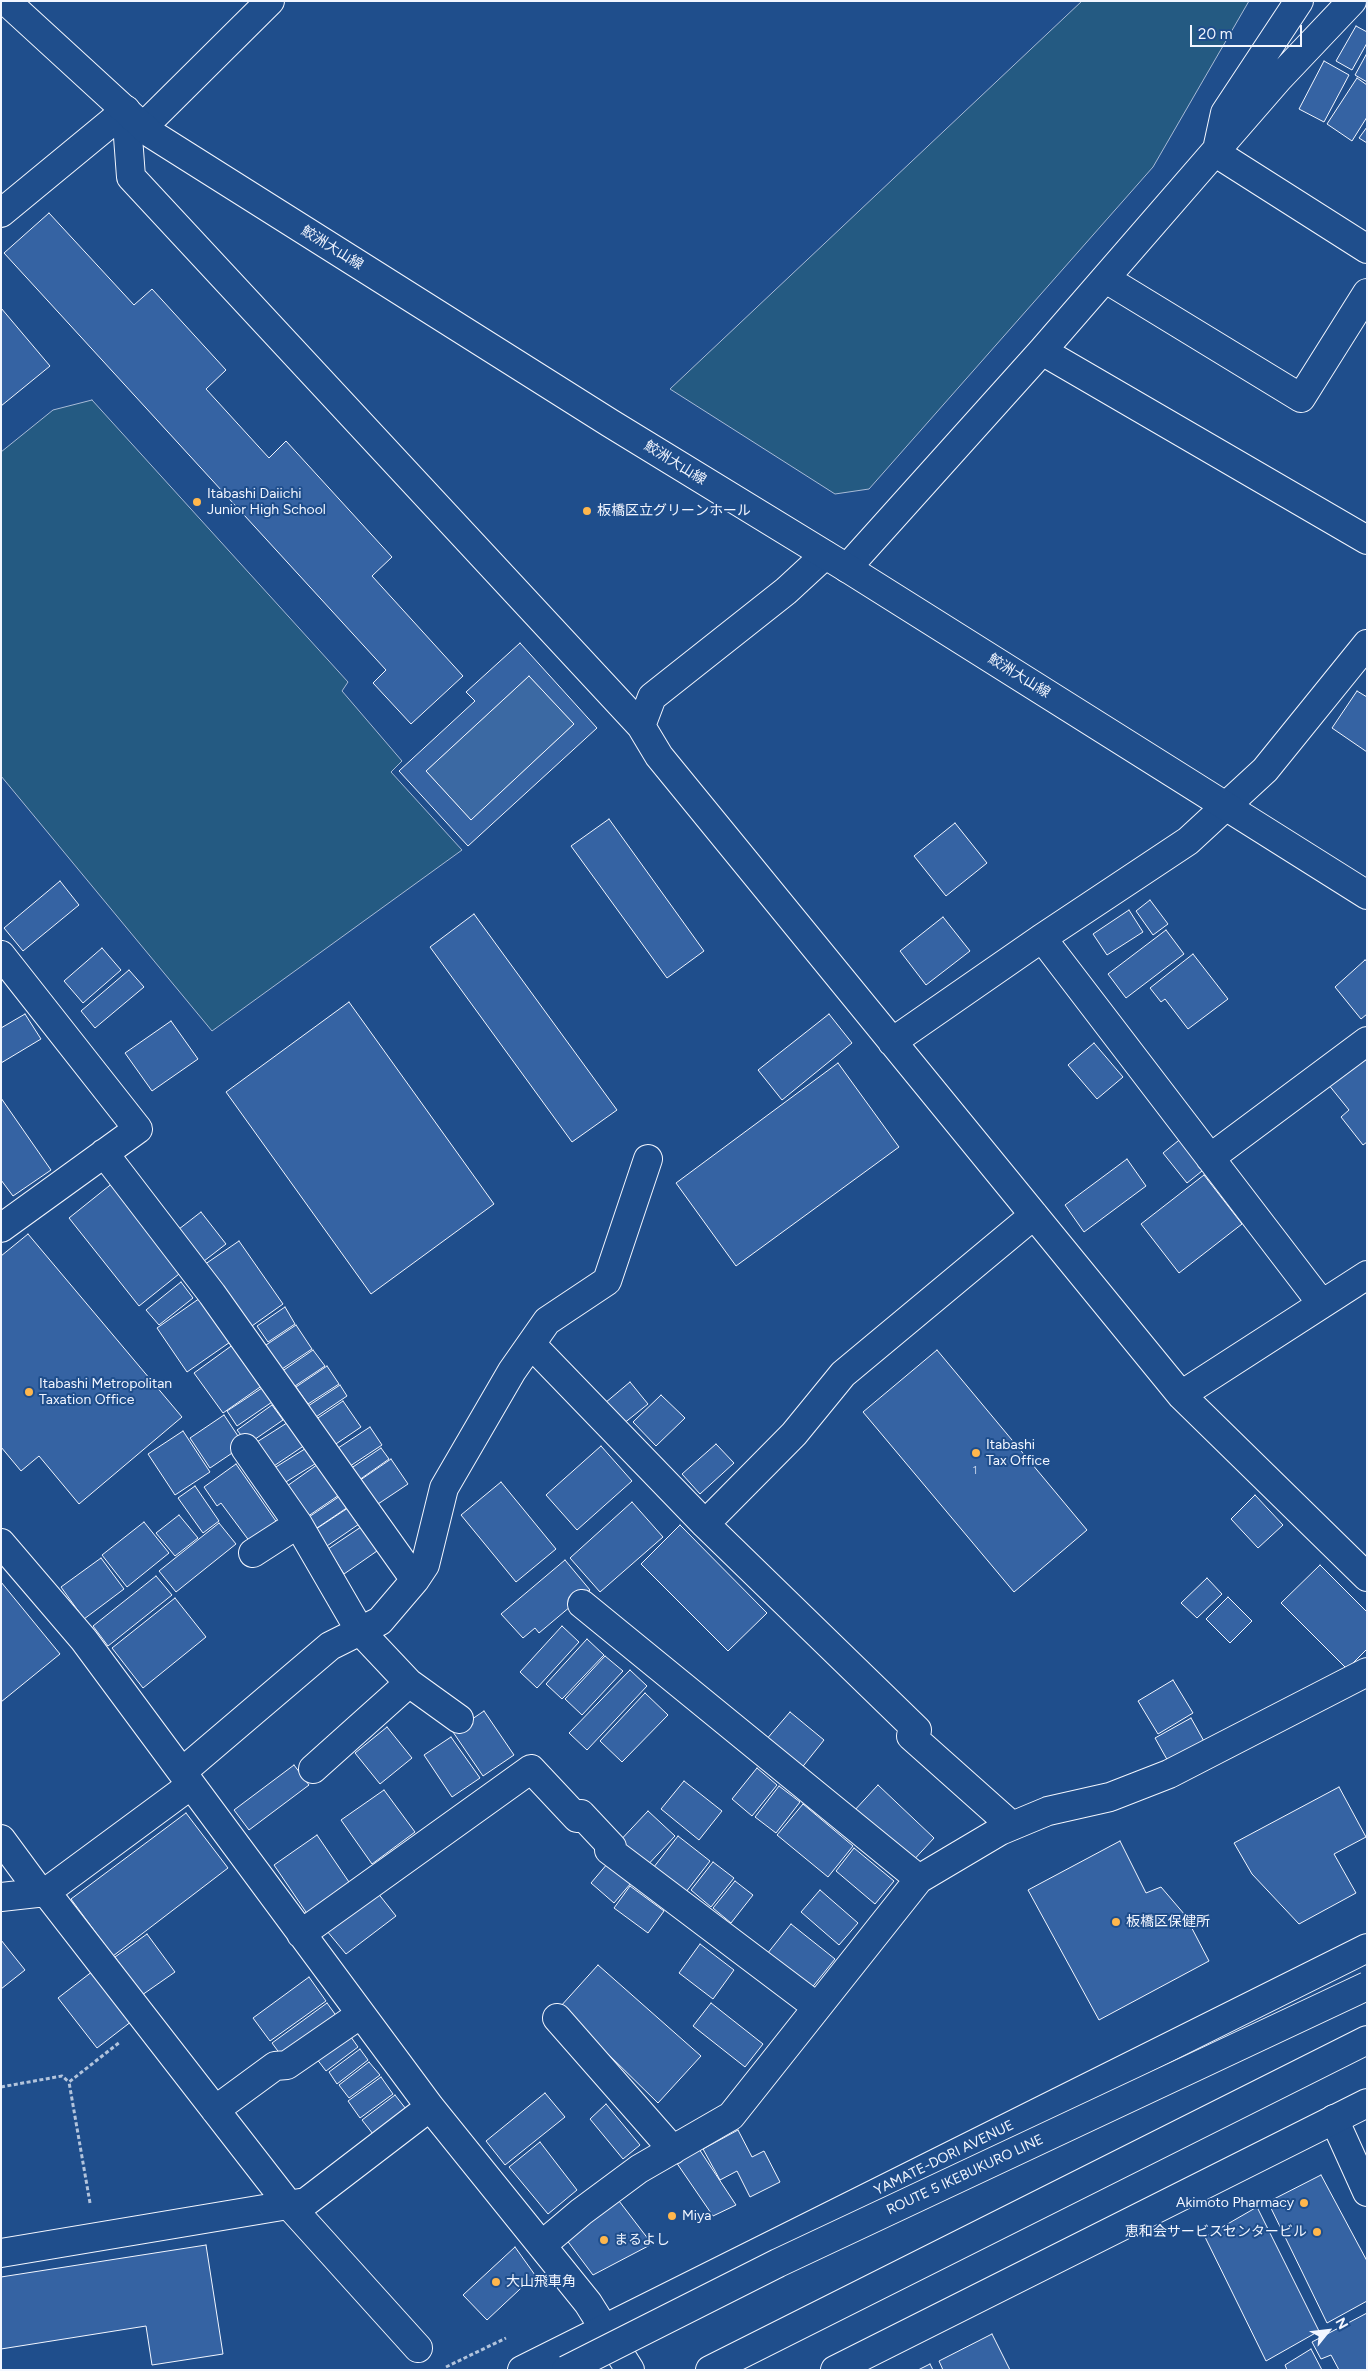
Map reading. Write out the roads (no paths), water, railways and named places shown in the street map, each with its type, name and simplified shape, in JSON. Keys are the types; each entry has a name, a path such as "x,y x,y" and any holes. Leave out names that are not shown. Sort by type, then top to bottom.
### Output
{"main road":[{"name":"鮫洲大山線","path":"6,1 134,119 610,423 836,562 1367,895"},
{"path":"1,213 134,119 270,1"},
{"path":"1216,154 1225,113 1299,1"},
{"path":"641,726 652,696 786,591 836,562 1042,351 1216,154 1279,78 1356,7"},
{"path":"134,119 132,178 641,726 659,756 1181,1395 1367,1578"},
{"path":"1216,154 1367,249"},
{"path":"1106,278 1301,398 1367,294"},
{"path":"1042,351 1367,540"},
{"path":"892,1042 1042,938 1188,841 1265,770 1367,644"},
{"path":"1042,938 1322,1304"},
{"path":"1,955 138,1130 3,1223"},
{"path":"1210,1158 1367,1041"},
{"path":"104,1153 212,1294 415,1580"},
{"path":"1,1897 43,1892 187,1778 330,1646 380,1621 415,1580 425,1565 444,1488 512,1371 547,1321 607,1281 648,1159"},
{"path":"704,1524 794,1434 843,1374 1034,1215"},
{"path":"1181,1395 1367,1275"},
{"path":"531,1344 704,1524 917,1730 911,1736 1012,1826"},
{"path":"245,1448 298,1524 360,1631 409,1683 459,1719"},
{"path":"253,1553 298,1524"},
{"path":"1,1543 84,1640 430,2108 588,2303 630,2370"},
{"path":"582,1604 919,1879"},
{"path":"542,2245 581,2212 639,2169 731,2116 919,1879 1012,1826 1048,1811 1110,1797 1169,1774 1367,1672"},
{"path":"313,1769 409,1683"},
{"path":"301,1934 532,1769 577,1818 581,1814 612,1846 609,1850 818,2007"},
{"path":"1,1839 289,2205 418,2348"},
{"name":"YAMATE-DORI AVENUE","path":"522,2370 602,2328 1367,1948"},
{"name":"ROUTE 5 IKEBUKURO LINE","path":"566,2370 778,2263 1367,1986"},
{"name":"ROUTE 5 IKEBUKURO LINE","path":"585,2370 783,2271 1367,2000"},
{"path":"216,2110 275,2066 287,2065 361,2014"},
{"path":"557,2018 673,2150"},
{"path":"710,2370 1367,2040"},
{"path":"835,2370 1367,2103"},
{"path":"1,2253 306,2202 430,2108"},
{"path":"1334,2119 1367,2192"}],"place":[{"name":"Itabashi Daiichi Junior High School","path":"197,502"},
{"name":"板橋区立グリーンホール","path":"587,511"},
{"name":"Itabashi Metropolitan Taxation Office","path":"29,1392"},
{"name":"Itabashi Tax Office","path":"976,1453"},
{"name":"板橋区保健所","path":"1116,1922"},
{"name":"Akimoto Pharmacy","path":"1304,2203"},
{"name":"Miya","path":"672,2216"},
{"name":"恵和会サービスセンタービル","path":"1317,2232"},
{"name":"まるよし","path":"604,2240"},
{"name":"大山飛車角","path":"496,2282"}]}
